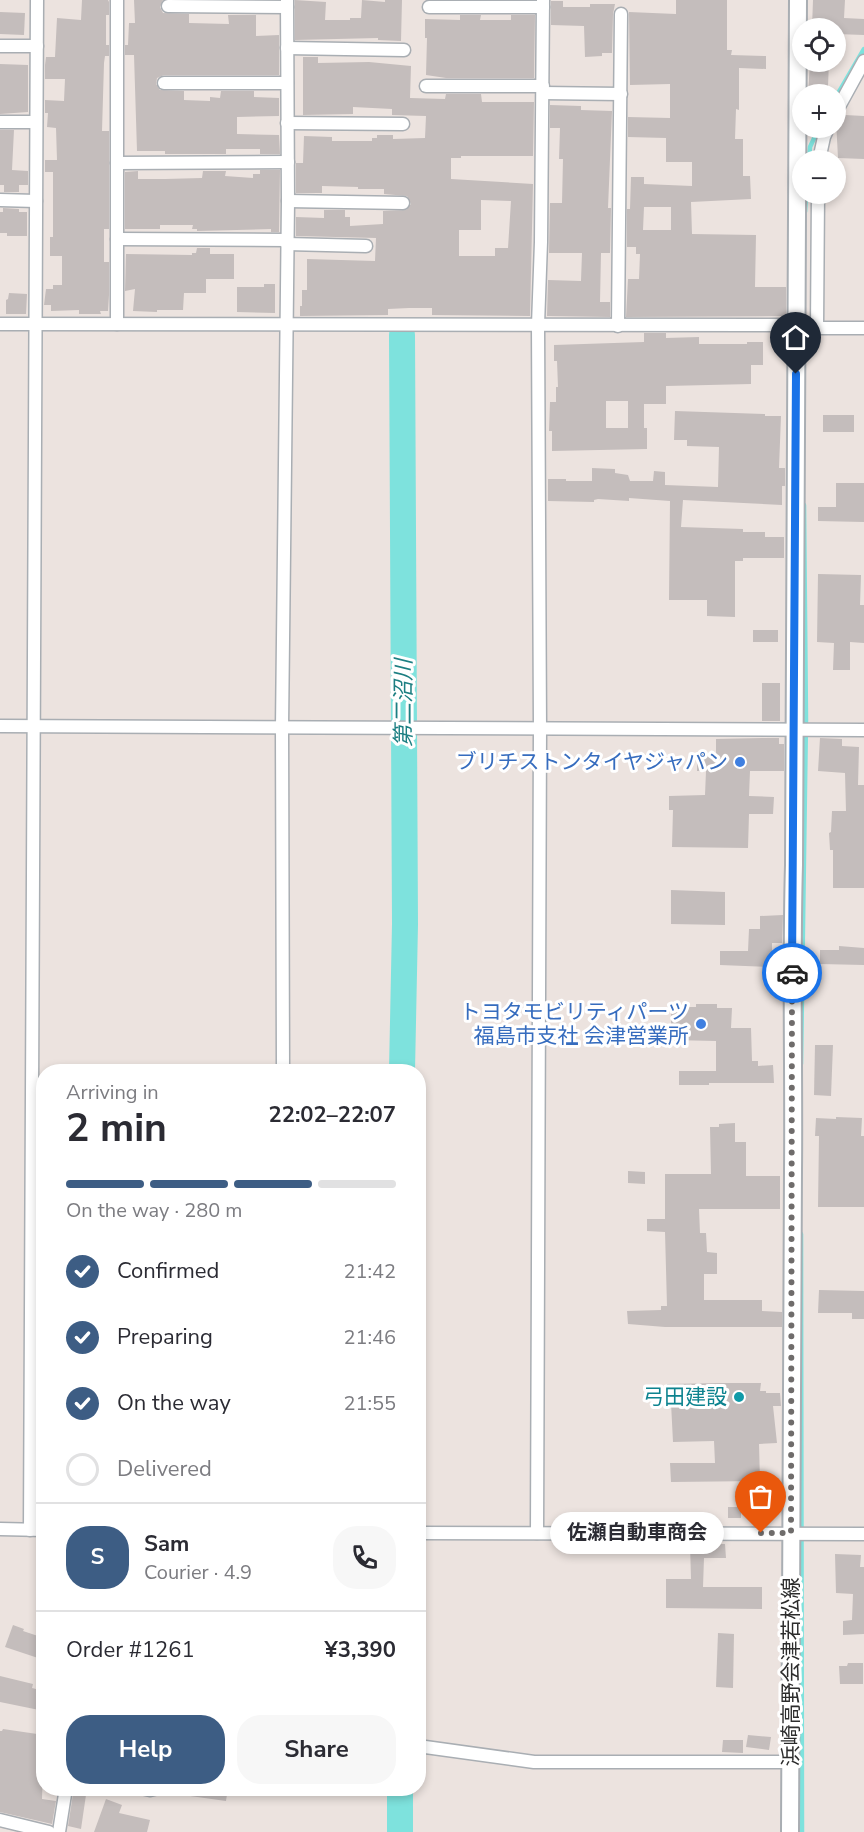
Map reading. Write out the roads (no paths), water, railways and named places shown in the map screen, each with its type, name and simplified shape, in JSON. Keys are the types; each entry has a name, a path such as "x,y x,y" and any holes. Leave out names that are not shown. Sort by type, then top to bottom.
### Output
{"main road":[{"name":"浜崎高野会津若松線","path":"790,1832 795,1533 792,947 797,729 798,0"}],"street":[{"path":"30,1530 37,0"},
{"path":"117,0 117,324"},
{"path":"168,6 287,4 288,201 282,727 283,1064"},
{"path":"429,7 543,4 538,326 540,728 537,1533"},
{"path":"618,326 621,14"},
{"path":"0,46 37,46"},
{"path":"287,48 404,50"},
{"path":"846,94 864,62"},
{"path":"164,83 287,83"},
{"path":"426,86 621,94"},
{"path":"0,122 36,122"},
{"path":"287,123 403,124"},
{"path":"117,162 288,162"},
{"path":"0,200 36,201"},
{"path":"288,201 404,203"},
{"path":"817,328 818,204"},
{"path":"117,239 366,246"},
{"path":"0,324 796,325 817,328 864,328"},
{"path":"0,726 864,730"},
{"path":"0,1529 36,1530"},
{"path":"426,1533 864,1534"},
{"path":"426,1747 534,1762 790,1762"},
{"path":"59,1832 65,1796"},
{"path":"0,1820 49,1832"}],"waterway":[{"path":"844,84 864,49"},
{"path":"810,150 814,138"},
{"path":"805,204 805,212"},
{"name":"第二沼川","path":"402,335 405,924 402,1064"},
{"path":"801,1064 806,720 804,505"},
{"path":"801,1234 802,1832"},
{"name":"第二沼川","path":"400,1796 400,1832"}],"place":[{"name":"ブリチストンタイヤジャパン","path":"740,762"},
{"name":"トヨタモビリティパーツ 福島市支社 会津営業所","path":"701,1024"},
{"name":"弓田建設","path":"739,1397"},
{"name":"佐瀬自動車商会","path":"761,1533"}]}
